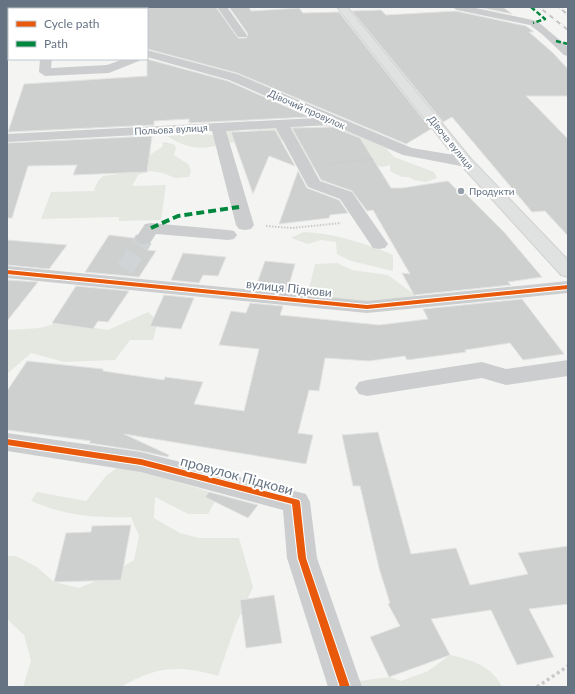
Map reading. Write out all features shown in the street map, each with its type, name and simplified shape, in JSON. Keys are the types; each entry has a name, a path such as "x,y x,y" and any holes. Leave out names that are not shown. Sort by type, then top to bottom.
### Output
{"main road":[{"name":"Дівоча вулиця","path":"342,7 466,162 568,271"}],"street":[{"path":"222,7 242,35"},
{"path":"457,7 533,23 547,33 568,53"},
{"name":"Дівочий провулок","path":"148,54 233,77 408,152 466,162"},
{"path":"46,60 45,72 109,69 132,60"},
{"name":"Польова вулиця","path":"7,138 335,121"},
{"path":"282,124 314,184 346,196 379,244"},
{"path":"218,127 245,225"},
{"path":"144,239 151,228 228,235"},
{"name":"вулиця Підкови","path":"7,272 120,276 367,307 568,287"},
{"path":"367,388 482,370 506,377 568,368"},
{"name":"провулок Підкови","path":"7,442 142,462 296,502 302,558 345,687"}],"path":[{"path":"304,166 379,158"},
{"path":"245,225 292,228 363,221"},
{"path":"537,687 568,666"}],"shaded area":[{"path":"304,125 302,131 330,126 353,133 386,148 394,157 434,172 437,178 426,182 414,180 409,177 402,177 390,171 390,165 382,167 368,162 316,169 300,165 288,142 278,140 252,139 198,148 188,146 167,136 201,134 212,135 225,133 228,128 250,132 255,131 262,126"},
{"path":"163,142 174,144 176,148 174,155 188,164 191,171 189,177 175,178 163,173 150,171 138,175 132,186 166,185 161,220 119,221 119,217 41,219 51,192 96,191 94,190 98,181 103,176 119,174 162,147"},
{"path":"303,232 326,234 349,239 393,255 393,271 351,261 337,254 336,242 321,240 308,244 291,238"},
{"path":"337,263 352,270 388,275 418,297 387,302 321,302 309,289 315,264"},
{"path":"148,312 158,321 153,340 130,340 115,360 64,362 31,353 7,374 7,330 40,328 67,320 82,326 108,330"},
{"path":"121,465 224,496 214,503 208,514 188,514 155,497 154,518 180,533 200,538 239,538 253,587 236,624 218,676 204,672 180,669 157,671 121,687 23,687 31,661 24,635 7,619 7,556 16,556 37,567 54,582 79,588 108,576 134,560 139,536 131,517 80,515 57,510 31,501 37,492 86,501 106,476"},
{"path":"450,655 473,662 487,669 498,680 502,687 359,687 359,681 389,677 401,681 428,671"}],"building":[{"path":"216,7 238,38 246,38 248,34 229,7 249,7 251,11 299,8 303,13 339,12 431,129 406,144 237,73 148,49 147,8"},
{"path":"478,7 503,7 512,14"},
{"path":"381,10 386,15 456,11 526,26 534,32 529,32 552,52 568,69 568,96 526,96 568,139 568,236 545,211 532,212 452,117 443,122 352,11"},
{"path":"148,59 228,81 310,117 189,123 189,119 154,121 154,125 8,132 24,84 147,76"},
{"path":"333,127 360,138 391,188 402,188 448,181 456,189 461,189 504,232 542,277 508,282 511,285 414,295 402,273 410,274 373,210 367,211 352,191 321,180 292,128"},
{"path":"275,130 295,166 269,156 253,194 231,132"},
{"path":"152,136 147,172 73,175 77,165 28,166 12,218 7,218 7,143"},
{"path":"298,171 307,188 339,200 348,213 330,215 329,218 279,224"},
{"path":"109,235 134,238 138,244 147,245 147,250 156,251 139,277 85,272"},
{"path":"7,240 67,245 49,269 7,265"},
{"path":"183,253 226,257 218,276 203,275 199,283 171,280"},
{"path":"265,261 295,264 287,292 255,289"},
{"path":"7,280 38,282 7,321"},
{"path":"76,286 129,291 108,322 98,321 93,329 52,323"},
{"path":"164,295 194,298 181,329 150,326"},
{"path":"522,299 564,354 523,360 510,343 465,350 466,352 407,360 405,356 369,361 325,358 319,391 309,390 298,433 313,435 306,464 124,434 169,455 168,457 89,443 91,441 7,430 7,391 27,361 103,369 103,371 164,380 165,377 203,382 194,404 244,411 259,349 219,345 231,311 246,313 250,303 283,306 280,315 379,325 428,319 423,309"},
{"path":"378,432 411,554 456,548 470,585 528,574 518,553 568,546 568,604 529,609 554,657 517,665 491,610 431,619 450,655 389,677 370,637 400,626 388,604 390,603 379,568 360,486 353,486 342,435"},
{"path":"209,492 258,505 248,518 205,497"},
{"path":"131,525 121,580 54,582 66,533 91,532 92,526"},
{"path":"274,595 282,643 246,648 240,600"}],"tunnel":[{"path":"125,269 144,239"}],"railway":[{"path":"539,7 568,30"},
{"path":"559,7 568,15"}],"marked path":[{"path":"531,7 545,19 533,23"},
{"path":"556,41 568,44"},
{"path":"151,228 178,216 239,207"}],"cycle path":[{"path":"7,272 367,307 568,287"},
{"path":"7,442 141,462 296,502 302,558 345,687"}],"place":[{"name":"Продукти","path":"461,191"}]}
